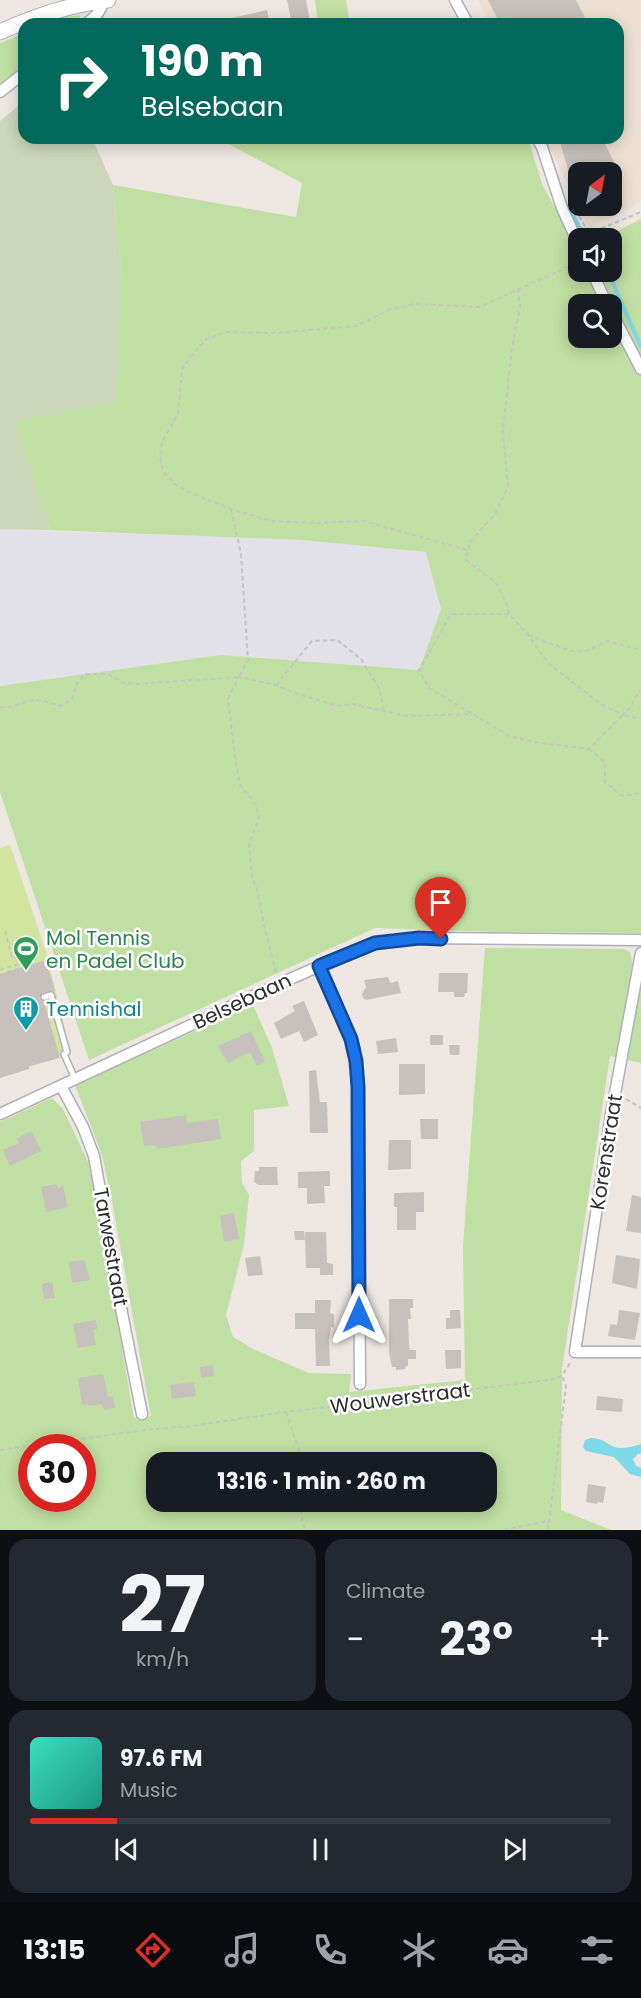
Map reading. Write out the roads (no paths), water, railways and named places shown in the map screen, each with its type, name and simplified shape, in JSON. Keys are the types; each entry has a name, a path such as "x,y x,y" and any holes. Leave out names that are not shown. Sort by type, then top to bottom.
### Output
{"street":[{"path":"37,18 61,10 108,0"},
{"path":"455,0 465,18"},
{"path":"93,18 102,8 103,1"},
{"path":"0,32 18,24"},
{"path":"0,92 18,78"},
{"path":"540,144 571,228"},
{"path":"622,332 641,369"},
{"name":"Belsebaan","path":"0,1114 279,984 375,943 419,938 641,940"},
{"name":"Korenstraat","path":"641,953 616,1087 575,1352 641,1352"},
{"path":"319,966 351,1039 356,1061 360,1384"},
{"name":"Tarwestraat","path":"60,1086 83,1127 94,1156 142,1414"}],"lane":[{"path":"44,995 51,994 68,1052 64,1054 75,1080"}],"water":[{"path":"599,1439 618,1448 641,1444 641,1454 633,1459 636,1466 641,1468 641,1477 630,1474 614,1457 586,1451 583,1447 585,1440"}],"waterway":[{"path":"574,216 580,228"},
{"path":"612,282 641,347"}],"place":[{"name":"Mol Tennis en Padel Club","path":"26,972"},
{"name":"Tennishal","path":"26,1032"}]}
